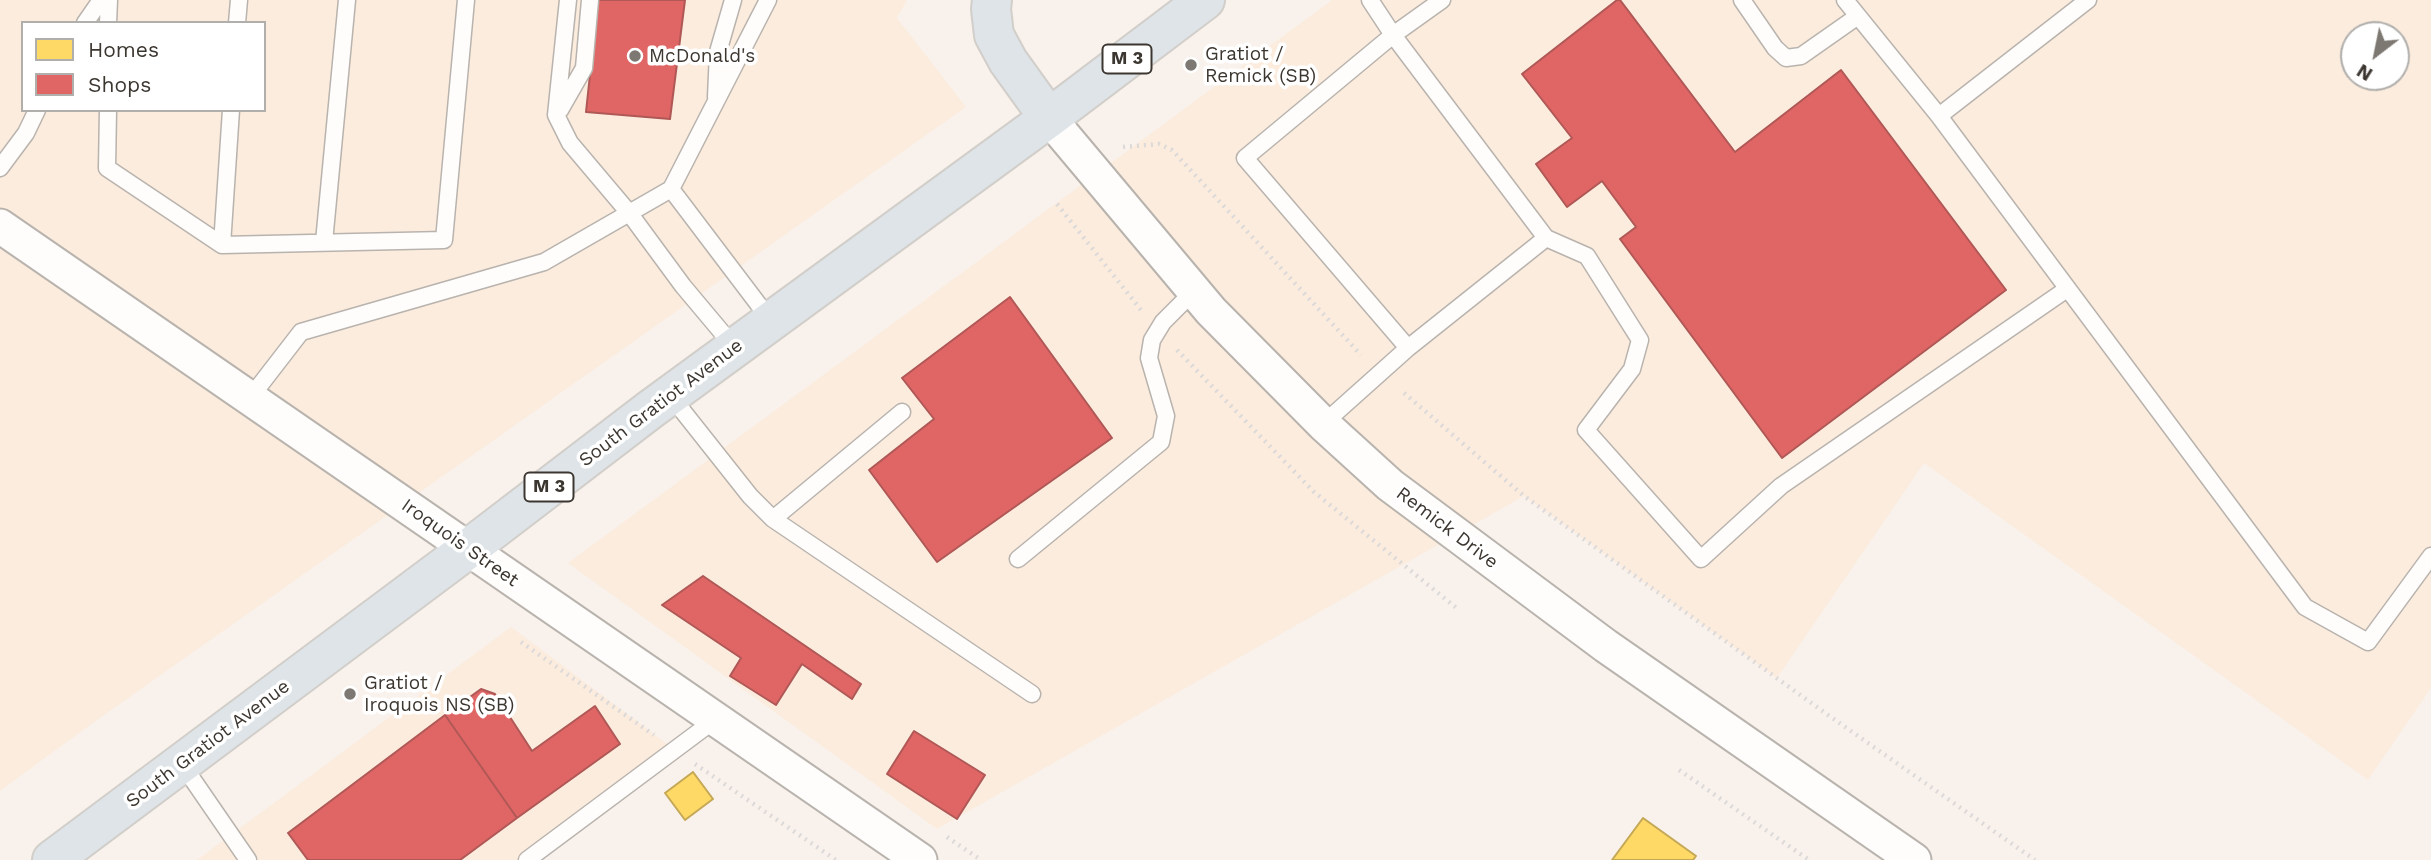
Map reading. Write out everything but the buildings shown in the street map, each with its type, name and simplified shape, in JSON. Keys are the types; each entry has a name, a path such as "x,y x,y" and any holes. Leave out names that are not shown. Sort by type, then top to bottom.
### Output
{"main road":[{"path":"992,0 994,35 1008,61 1049,118"},
{"name":"South Gratiot Avenue","path":"67,856 182,764 670,396 1205,0"}],"street":[{"name":"Remick Drive","path":"1049,118 1211,311 1323,424 1391,485 1584,631 1914,860"},
{"name":"Iroquois Street","path":"0,226 920,860"}],"lane":[{"path":"86,21 101,0"},
{"path":"108,0 108,21"},
{"path":"237,21 239,0"},
{"path":"324,242 347,0"},
{"path":"108,112 107,168 222,245 444,240 466,0"},
{"path":"568,0 556,116 570,143 630,214 735,348"},
{"path":"556,116 584,68 590,0"},
{"path":"715,103 718,52 733,0"},
{"path":"250,398 301,332 544,262 671,189 768,0"},
{"path":"1370,0 1393,35 1546,238 1587,256 1640,340 1632,369 1586,430 1701,559 1781,486 2067,289"},
{"path":"1408,348 1245,158 1393,35 1441,0"},
{"path":"1742,0 1775,48 1786,58 1801,56 1858,16"},
{"path":"1845,0 1939,116 2305,607 2368,642 2431,556"},
{"path":"1939,116 2088,0"},
{"path":"0,168 26,133 36,112"},
{"path":"222,245 231,112"},
{"path":"671,189 771,321"},
{"path":"1323,424 1408,348 1546,238"},
{"path":"1018,559 1161,442 1166,416 1149,358 1152,340 1163,322 1194,292"},
{"path":"670,396 750,496 773,519 1032,694"},
{"path":"773,519 902,412"},
{"path":"527,860 716,719"},
{"path":"182,764 248,860"}],"path":[{"path":"1123,147 1159,144 1172,150 1361,356"},
{"path":"1056,204 1158,330 1314,492 1459,610"},
{"path":"1404,393 1524,496 2035,860"},
{"path":"1679,770 1809,860"}],"shaded area":[{"path":"0,0 907,0 897,18 966,107 0,791"},
{"path":"1332,0 2431,0 2431,688 2368,780 1924,463 1777,678 1524,496 937,829 568,563"},
{"path":"511,627 675,750 526,860 197,860"}],"place":[{"name":"McDonald's","path":"635,56"},
{"name":"Gratiot / Remick (SB)","path":"1191,65"},
{"name":"Gratiot / Iroquois NS (SB)","path":"350,694"}]}
